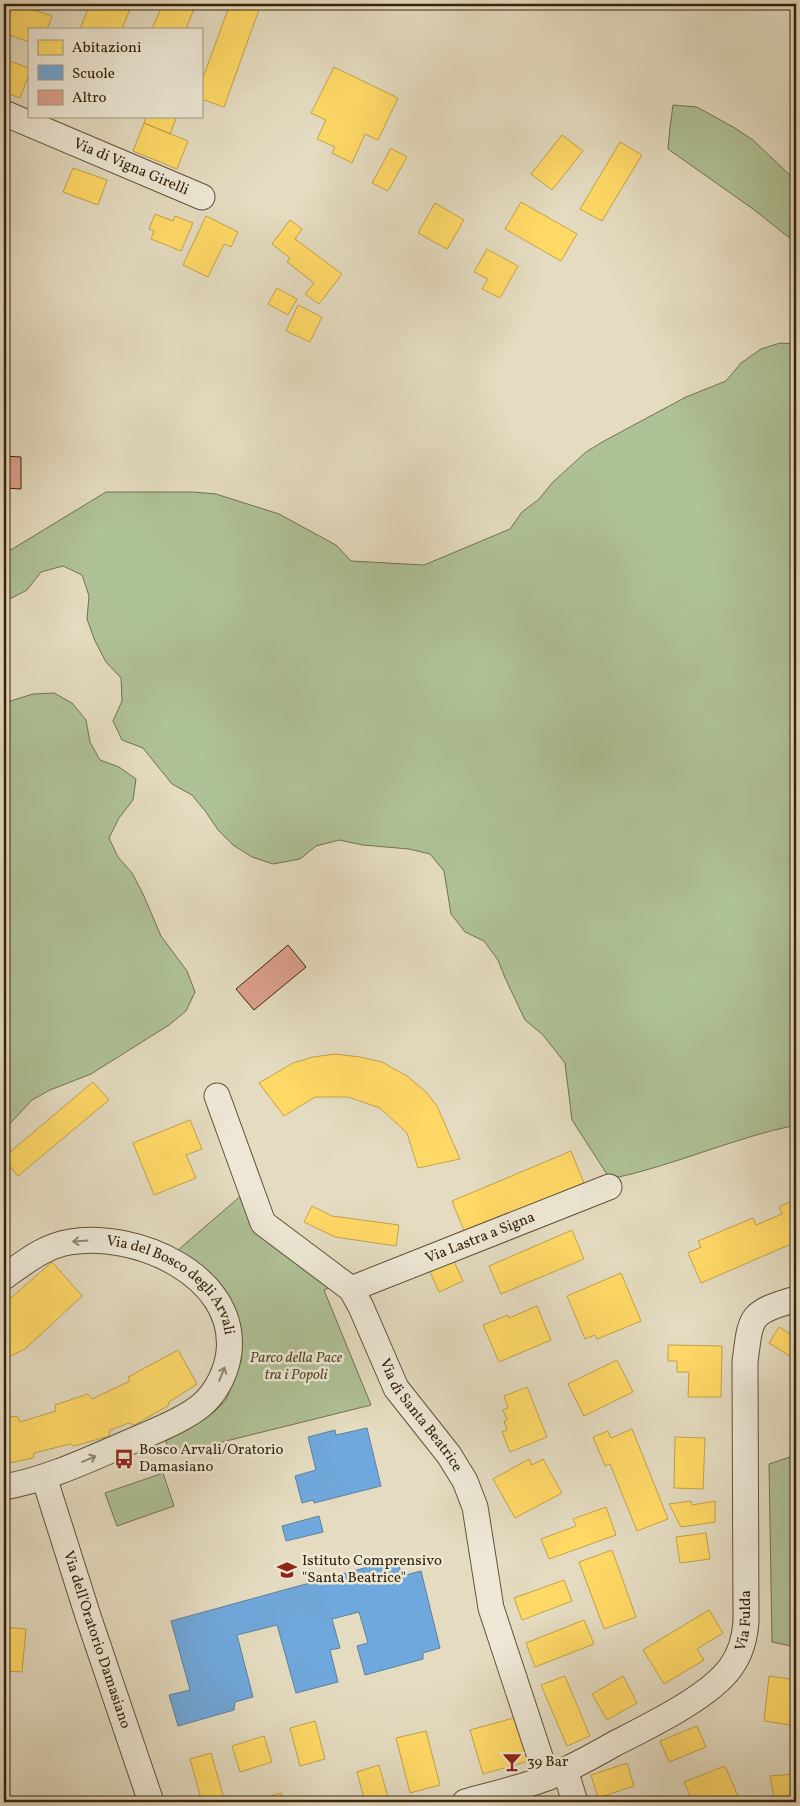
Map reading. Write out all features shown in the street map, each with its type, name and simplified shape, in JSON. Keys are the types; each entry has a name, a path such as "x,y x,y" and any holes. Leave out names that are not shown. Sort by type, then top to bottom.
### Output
{"street":[{"name":"Via di Vigna Girelli","path":"4,113 202,197"},
{"name":"Via di Santa Beatrice","path":"217,1096 264,1223 351,1289 361,1307 396,1388 449,1455 465,1480 475,1507 491,1608 556,1774 575,1802"},
{"name":"Via Lastra a Signa","path":"351,1289 609,1187"},
{"name":"Via del Bosco degli Arvali","path":"4,1277 31,1258 59,1244 79,1241 102,1241 136,1247 180,1265 199,1279 221,1310 229,1334 228,1360 223,1374 216,1389 198,1408 152,1432 44,1477 4,1486"},
{"name":"Via Fulda","path":"465,1802 556,1774 661,1719 709,1689 726,1674 740,1653 745,1637 746,1621 745,1362 750,1325 758,1314 796,1299"},
{"name":"Via dell'Oratorio Damasiano","path":"44,1477 150,1802"}],"green space":[{"path":"673,105 697,107 735,128 753,140 796,181 796,243 753,209 668,149"},
{"path":"780,343 796,344 796,1125 749,1137 657,1167 610,1179 572,1120 565,1063 543,1035 525,1020 498,960 484,941 465,932 451,914 444,871 430,854 409,849 363,845 339,840 316,846 300,859 273,864 252,857 233,845 218,830 192,795 172,784 143,748 122,740 113,721 122,701 121,678 106,662 95,641 87,619 89,596 82,575 63,566 41,572 27,590 4,602 4,554 106,492 193,492 216,494 279,514 336,545 351,561 424,565 510,529 522,512 539,499 553,482 586,452 686,397 726,381 741,363 761,349"},
{"path":"54,693 72,703 86,720 90,742 100,760 119,767 136,779 133,800 119,818 109,838 118,857 132,873 161,936 187,971 195,992 186,1011 169,1025 91,1074 50,1090 32,1100 4,1130 4,703 33,694"},
{"name":"Parco della Pace tra i Popoli","path":"243,1194 331,1287 324,1290 371,1405 170,1455 166,1441 213,1413 226,1400 241,1361 242,1339 236,1319 178,1250"},
{"path":"796,1455 796,1647 772,1642 769,1464"},
{"path":"163,1473 174,1506 117,1526 105,1493"}],"building: Abitazioni":[{"path":"4,4 17,4 52,16 47,28 28,28 28,42 4,33"},
{"path":"90,4 132,4 122,28 80,28"},
{"path":"163,4 196,4 186,28 152,28"},
{"path":"230,4 261,4 224,107 202,99 202,80"},
{"path":"4,59 28,68 28,77 20,98 4,92"},
{"path":"334,67 398,98 378,140 365,134 352,163 332,153 335,147 317,139 326,120 311,113"},
{"path":"145,118 176,118 170,134 144,123"},
{"path":"144,123 188,141 177,169 133,151"},
{"path":"562,135 583,151 552,190 531,174"},
{"path":"620,142 642,155 602,221 580,209"},
{"path":"391,148 407,157 388,191 372,183"},
{"path":"73,168 107,180 98,205 63,192"},
{"path":"521,202 577,234 561,261 505,229"},
{"path":"435,203 464,220 447,249 418,233"},
{"path":"155,214 173,221 175,216 193,223 181,251 151,239 154,231 149,229"},
{"path":"206,216 238,232 231,247 224,244 208,277 183,265"},
{"path":"290,220 302,229 295,239 342,274 319,304 305,294 314,283 287,262 290,258 272,244"},
{"path":"487,249 518,266 500,298 482,289 488,279 474,272"},
{"path":"277,288 297,299 288,315 268,304"},
{"path":"298,305 322,317 310,342 286,331"},
{"path":"335,1054 382,1062 407,1076 427,1093 437,1106 460,1159 418,1168 407,1133 380,1108 348,1097 315,1097 284,1116 259,1083 293,1063 313,1057"},
{"path":"93,1082 109,1100 18,1176 4,1157"},
{"path":"190,1120 202,1149 186,1155 196,1178 154,1195 133,1143"},
{"path":"571,1151 584,1183 465,1233 452,1201"},
{"path":"796,1199 796,1242 701,1283 688,1253 701,1247 698,1241 753,1218 756,1225 782,1214 779,1207"},
{"path":"312,1206 332,1216 399,1225 396,1246 335,1237 304,1222"},
{"path":"572,1230 584,1259 501,1294 489,1266"},
{"path":"452,1257 463,1281 439,1292 428,1267"},
{"path":"52,1262 82,1296 25,1349 4,1359 4,1304"},
{"path":"621,1273 641,1321 597,1339 595,1335 585,1339 567,1296"},
{"path":"537,1306 551,1340 499,1362 483,1325 508,1315 509,1318"},
{"path":"779,1327 796,1338 796,1360 769,1343"},
{"path":"668,1345 722,1346 721,1397 688,1397 689,1372 677,1372 677,1361 668,1361"},
{"path":"178,1350 197,1384 169,1402 168,1406 134,1425 129,1423 110,1430 109,1436 74,1446 70,1444 34,1453 33,1458 4,1464 4,1418 17,1416 20,1422 56,1411 55,1405 88,1394 92,1399 130,1381 128,1377"},
{"path":"617,1360 633,1392 584,1416 568,1384"},
{"path":"527,1387 547,1437 510,1452 502,1432 507,1430 504,1421 507,1420 503,1410 508,1408 504,1396"},
{"path":"632,1429 668,1519 637,1531 610,1464 605,1466 593,1437 608,1431 611,1438"},
{"path":"675,1437 705,1438 703,1489 674,1488"},
{"path":"529,1459 532,1465 543,1459 562,1493 515,1518 493,1479"},
{"path":"691,1501 692,1505 715,1501 715,1522 681,1527 669,1504"},
{"path":"606,1507 616,1535 549,1559 541,1539 576,1526 573,1519"},
{"path":"4,1522 8,1522 10,1571 4,1571"},
{"path":"706,1533 710,1559 680,1563 676,1537"},
{"path":"612,1550 636,1617 604,1629 579,1562"},
{"path":"564,1580 572,1601 522,1620 514,1598"},
{"path":"709,1610 723,1633 697,1649 704,1660 664,1684 643,1650"},
{"path":"584,1620 594,1644 535,1667 526,1643"},
{"path":"4,1627 26,1629 22,1672 4,1671"},
{"path":"565,1676 590,1736 567,1746 541,1685"},
{"path":"623,1676 637,1703 607,1720 592,1694"},
{"path":"769,1676 796,1680 796,1726 764,1721"},
{"path":"517,1717 529,1761 483,1774 470,1730"},
{"path":"315,1721 325,1759 300,1766 290,1728"},
{"path":"697,1726 706,1747 669,1762 660,1741"},
{"path":"426,1731 440,1785 410,1793 396,1738"},
{"path":"264,1736 272,1762 240,1772 232,1746"},
{"path":"211,1753 225,1802 202,1802 190,1759"},
{"path":"627,1763 634,1786 598,1798 591,1775"},
{"path":"379,1765 389,1801 365,1802 357,1772"},
{"path":"725,1766 738,1796 723,1802 693,1802 684,1782"},
{"path":"796,1774 796,1802 775,1802 770,1776"},
{"path":"281,1793 284,1802 252,1801"},
{"path":"659,1796 661,1802 639,1802"}],"building: Scuole":[{"path":"367,1428 381,1486 314,1503 313,1500 302,1503 295,1476 316,1470 308,1437 335,1430 336,1435"},
{"path":"319,1516 323,1532 286,1541 282,1526"},
{"path":"397,1559 402,1576 421,1571 440,1648 423,1653 423,1659 365,1675 357,1646 368,1643 359,1612 332,1619 340,1648 330,1650 338,1682 296,1693 277,1625 237,1635 253,1697 235,1702 234,1710 178,1726 169,1695 190,1690 171,1621"}],"building: Altro":[{"path":"4,456 21,457 21,489 4,488"},
{"path":"288,945 306,967 254,1010 236,989"}],"place":[{"name":"Bosco Arvali/Oratorio Damasiano","path":"124,1459"},
{"name":"Istituto Comprensivo \"Santa Beatrice\"","path":"287,1570"},
{"name":"39 Bar","path":"512,1762"}]}
